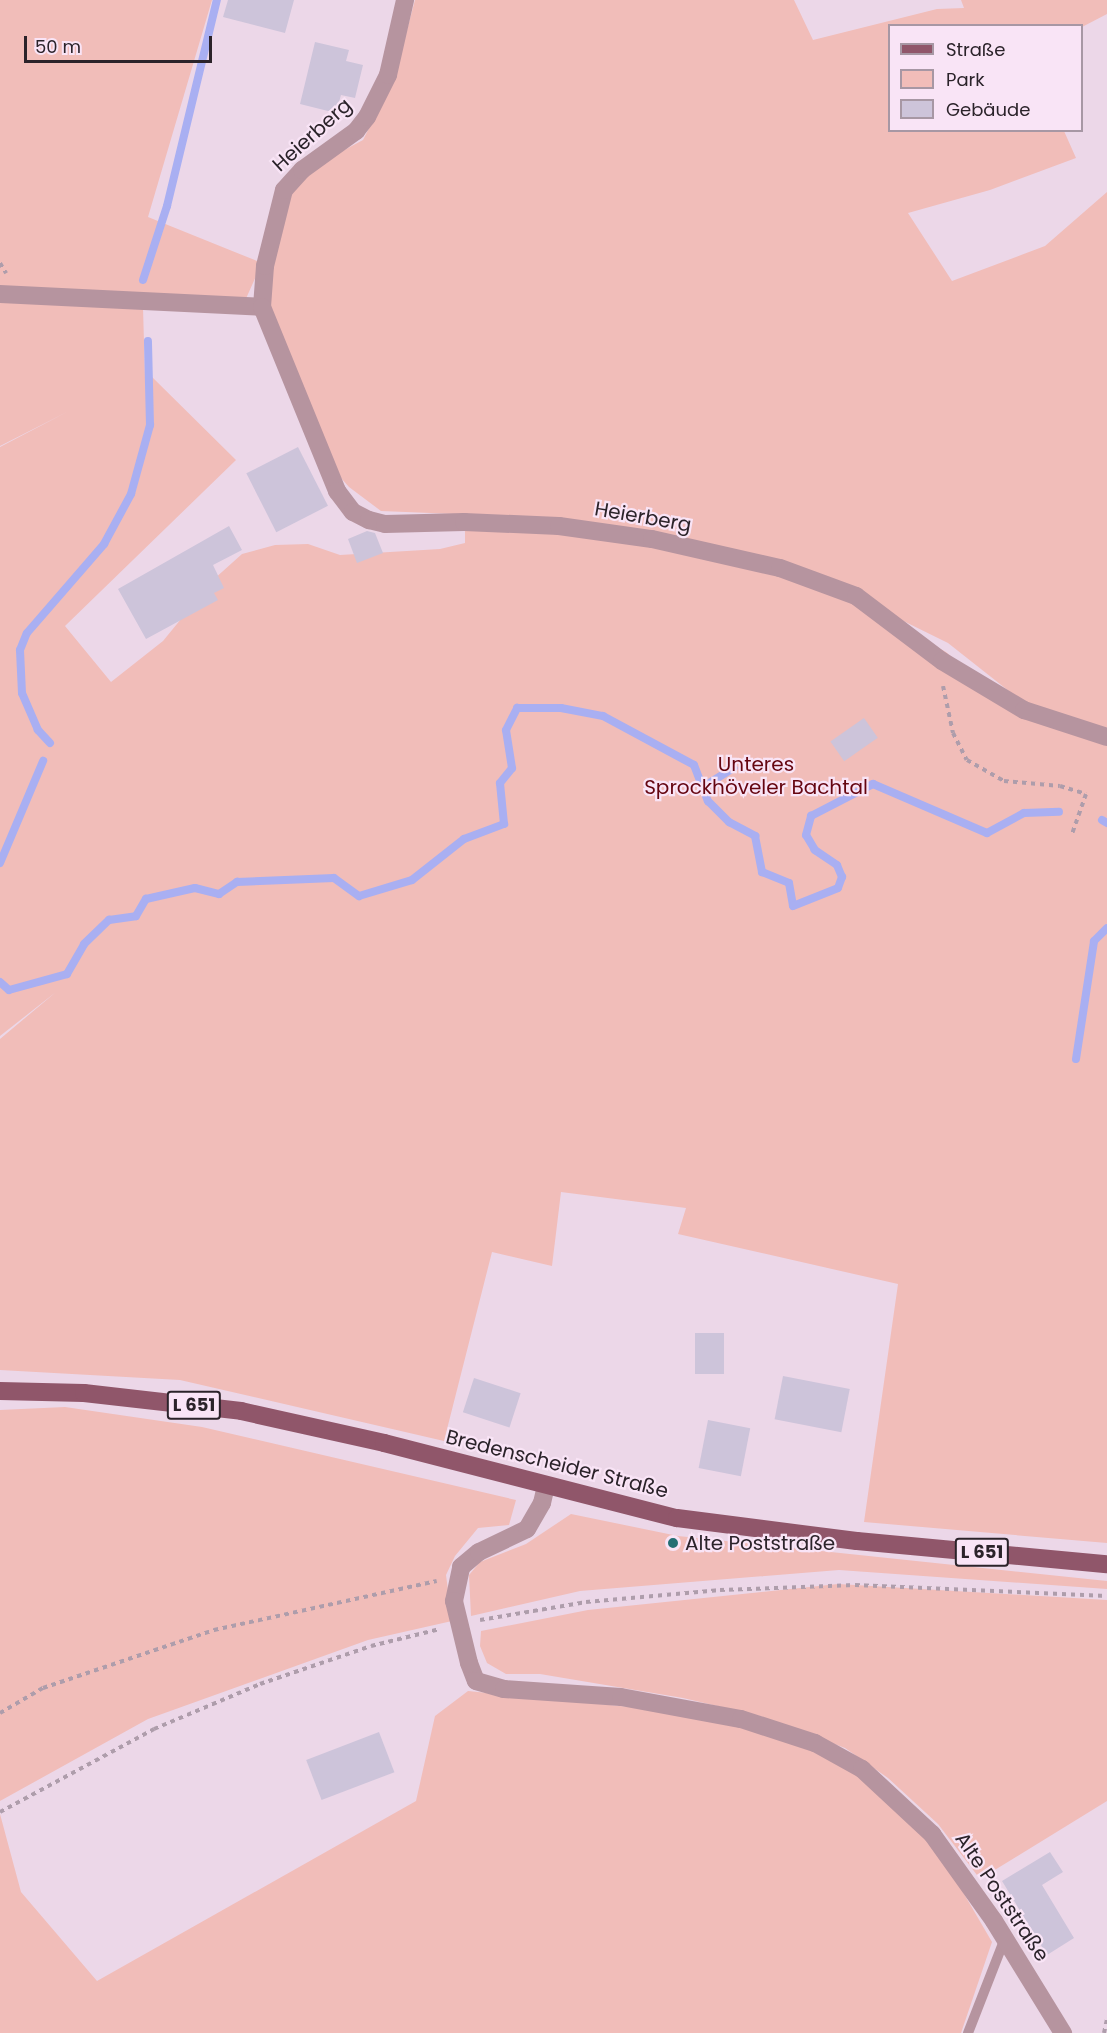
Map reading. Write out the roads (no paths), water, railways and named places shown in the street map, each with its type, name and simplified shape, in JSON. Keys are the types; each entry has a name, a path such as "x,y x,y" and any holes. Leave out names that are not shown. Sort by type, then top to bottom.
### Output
{"main road":[{"name":"Bredenscheider Straße","path":"0,1391 95,1394 241,1411 384,1443 546,1486 718,1525 1107,1564"}],"street":[{"name":"Heierberg","path":"405,0 388,75 368,117 356,131 302,170 284,190 265,266 262,307 338,491 353,512 386,524 464,522 571,528 652,539 780,568 856,596 942,662 1024,710 1107,736"},
{"path":"0,294 262,307"},
{"name":"Alte Poststraße","path":"546,1486 542,1503 527,1529 479,1552 461,1567 456,1577 454,1601 469,1663 476,1681 504,1689 648,1700 741,1719 815,1743 862,1769 920,1820 1005,1938 1063,2033"}],"lane":[{"path":"968,2033 1005,1938"}],"waterway":[{"path":"143,280 167,206 217,0"},
{"path":"50,743 38,730 22,693 20,650 27,633 104,544 131,494 150,425 148,341"},
{"path":"0,982 9,990 67,974 84,944 109,920 136,916 146,899 195,888 219,894 237,882 334,878 359,896 412,880 464,839 504,824 500,783 512,768 506,730 517,708 561,708 603,716 694,765 708,801 729,822 755,836 762,872 789,883 793,906 838,888 842,877 837,865 815,850 806,835 811,816 873,784 987,833 1024,813 1059,812"},
{"path":"0,863 43,761"},
{"path":"703,787 733,768"},
{"path":"1102,820 1107,823"},
{"path":"1076,1059 1094,941 1107,928"}],"place":[{"name":"Alte Poststraße","path":"673,1543"}],"park label":[{"name":"Unteres Sprockhöveler Bachtal","path":"756,776"}]}
